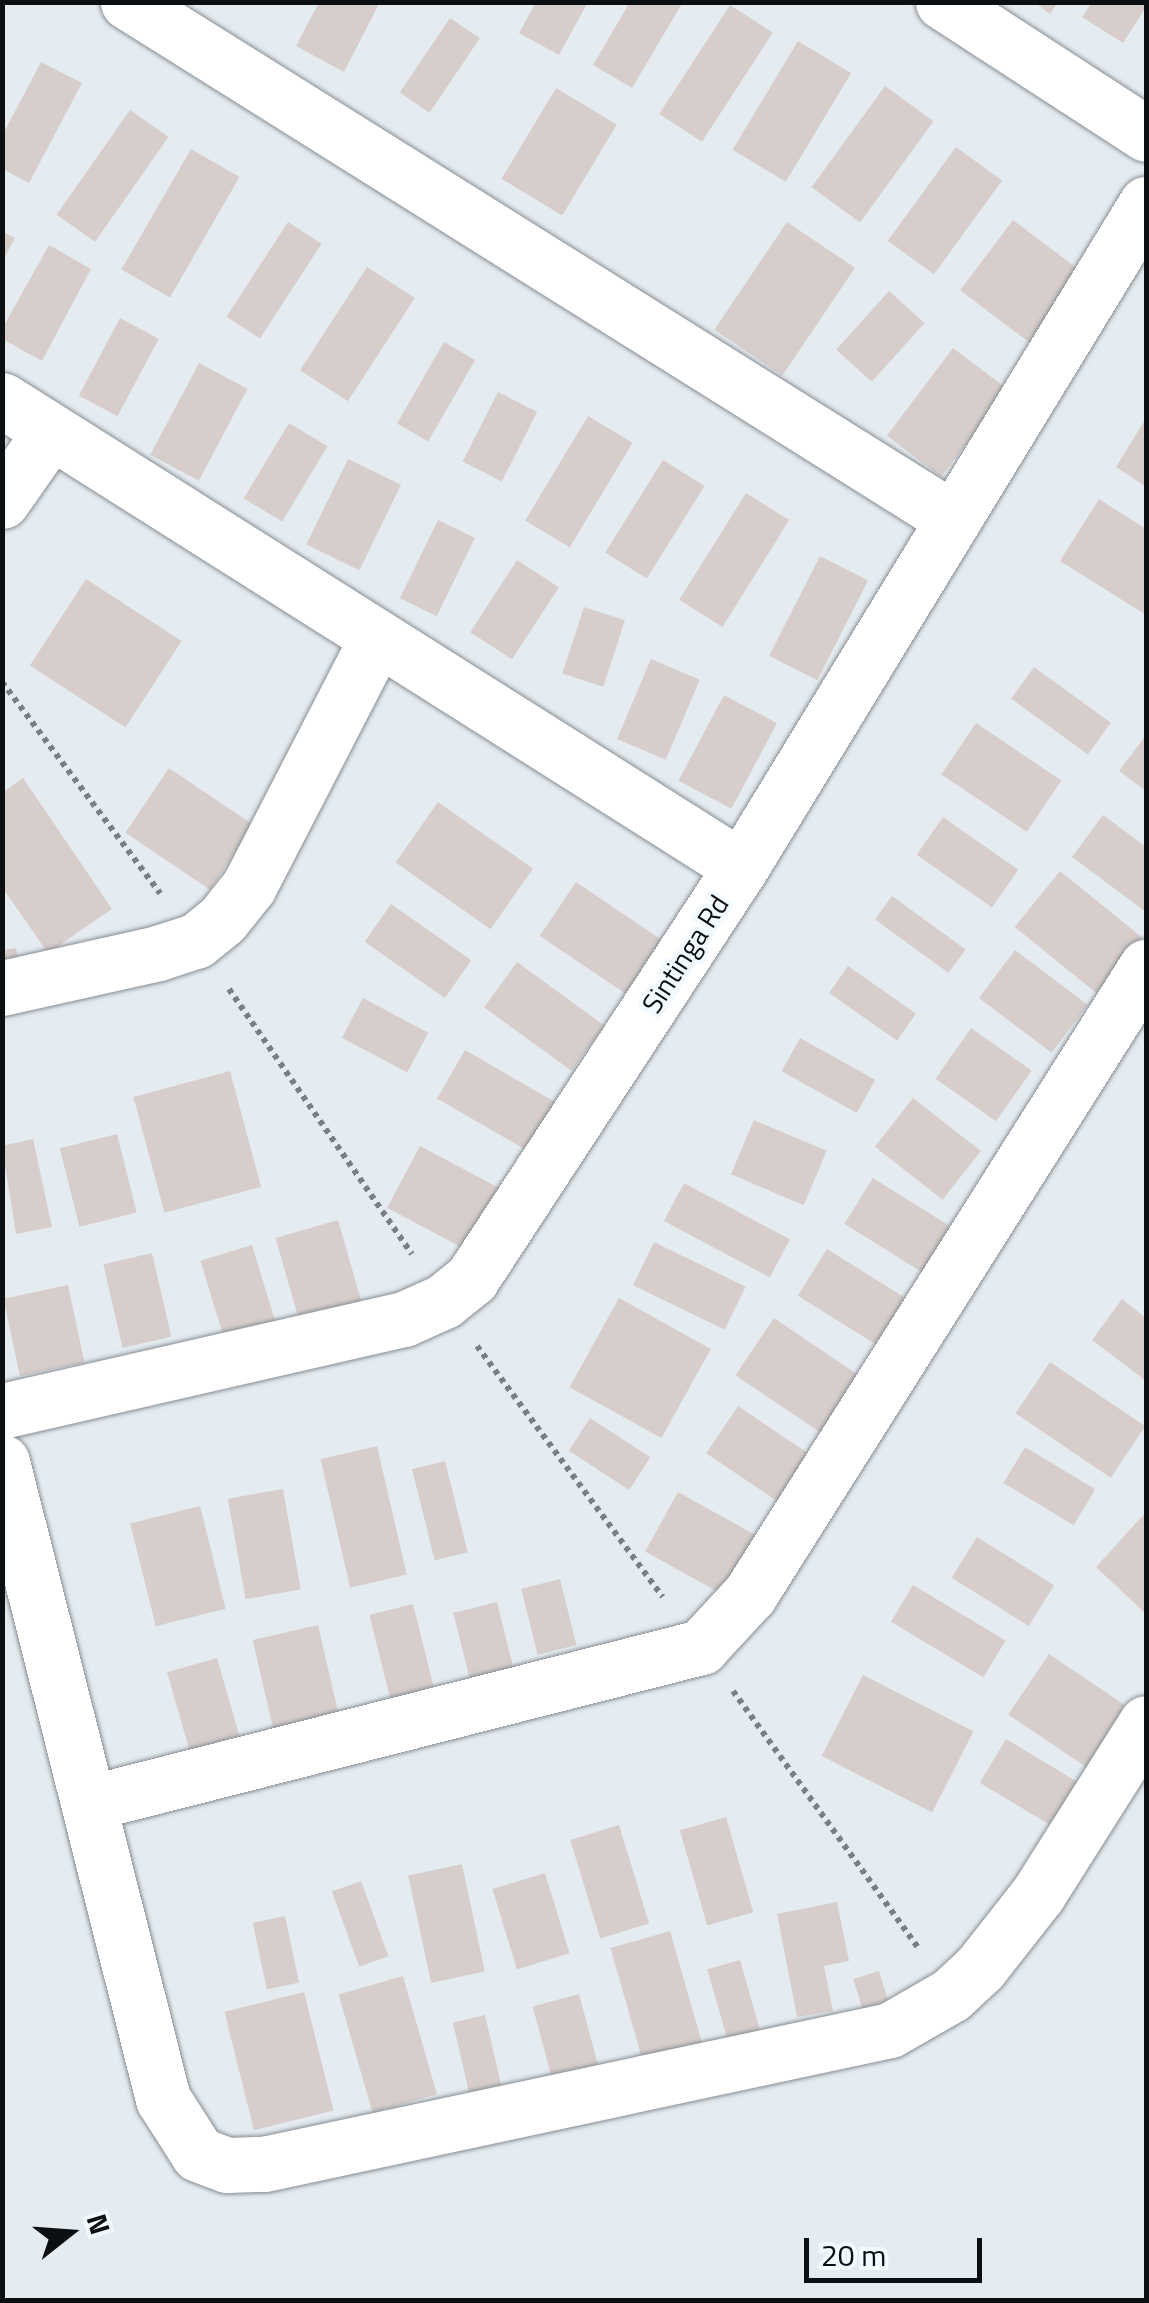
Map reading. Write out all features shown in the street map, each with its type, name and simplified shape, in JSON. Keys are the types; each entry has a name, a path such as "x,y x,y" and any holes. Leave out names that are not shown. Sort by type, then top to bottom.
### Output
{"street":[{"path":"128,2 952,519"},
{"path":"943,2 1146,134"},
{"name":"Sintinga Rd","path":"2,1410 404,1319 444,1301 500,1244 741,867 1146,204"},
{"path":"2,400 376,640 741,867"},
{"path":"2,500 51,431"},
{"path":"2,988 158,953 196,941 222,920 249,886 376,640"},
{"path":"89,1804 701,1647 750,1594 1146,967"},
{"path":"2,1462 163,2098 178,2132 198,2154 227,2165 264,2164 890,2030 952,1994 980,1968 1038,1894 1146,1723"}],"building":[{"path":"319,2 380,2 344,72 296,46"},
{"path":"536,2 588,2 559,55 519,33"},
{"path":"630,2 683,2 632,88 593,65"},
{"path":"1034,2 1058,2 1050,14"},
{"path":"1092,2 1146,2 1146,7 1123,43 1082,17"},
{"path":"730,5 773,33 702,142 659,114"},
{"path":"450,18 480,38 430,113 400,93"},
{"path":"798,41 851,73 786,182 733,150"},
{"path":"41,62 82,83 29,183 2,169 2,136"},
{"path":"885,86 934,121 860,222 812,187"},
{"path":"556,88 617,125 562,215 501,179"},
{"path":"130,110 169,137 95,242 57,215"},
{"path":"956,147 1002,181 934,274 888,241"},
{"path":"191,149 239,177 170,297 122,269"},
{"path":"1013,220 1082,272 1029,342 960,290"},
{"path":"288,222 322,244 260,339 226,317"},
{"path":"787,222 855,268 782,376 714,330"},
{"path":"2,231 15,238 2,262"},
{"path":"49,245 91,269 42,361 2,339 2,329"},
{"path":"367,267 415,298 348,401 300,370"},
{"path":"889,291 925,323 872,382 836,350"},
{"path":"120,318 159,339 118,416 79,396"},
{"path":"444,342 475,360 428,441 397,423"},
{"path":"953,348 1007,389 941,477 887,436"},
{"path":"199,363 248,389 199,481 150,455"},
{"path":"498,392 537,412 502,481 463,461"},
{"path":"588,416 633,443 570,547 525,521"},
{"path":"1146,418 1146,487 1116,467"},
{"path":"289,423 328,446 282,522 244,498"},
{"path":"348,459 401,485 359,570 306,544"},
{"path":"663,460 705,486 647,578 605,552"},
{"path":"746,493 789,520 722,627 679,600"},
{"path":"1099,499 1146,529 1146,615 1060,561"},
{"path":"438,520 475,538 437,616 400,598"},
{"path":"820,556 868,581 817,680 769,656"},
{"path":"517,560 559,587 512,659 470,632"},
{"path":"86,579 182,641 126,727 30,665"},
{"path":"584,607 625,620 603,687 562,674"},
{"path":"651,659 700,680 666,760 617,739"},
{"path":"1034,667 1111,723 1088,754 1011,699"},
{"path":"724,695 777,723 731,809 678,781"},
{"path":"976,723 1061,781 1027,832 941,774"},
{"path":"1146,735 1146,791 1119,771"},
{"path":"169,768 254,825 210,890 125,833"},
{"path":"23,778 112,909 48,953 2,887 2,793"},
{"path":"438,802 533,869 491,929 396,863"},
{"path":"1103,815 1146,847 1146,912 1072,857"},
{"path":"943,817 1018,870 992,907 917,855"},
{"path":"1060,871 1142,937 1096,993 1015,927"},
{"path":"576,882 663,941 627,995 540,936"},
{"path":"892,896 966,949 949,973 875,919"},
{"path":"391,904 471,960 445,998 365,942"},
{"path":"16,948 22,975 2,979 2,950"},
{"path":"1015,950 1088,1005 1052,1053 979,998"},
{"path":"517,962 604,1025 571,1071 484,1007"},
{"path":"848,966 916,1014 897,1041 829,993"},
{"path":"363,998 428,1033 407,1072 342,1038"},
{"path":"971,1028 1032,1070 996,1121 935,1079"},
{"path":"800,1038 875,1080 857,1113 782,1071"},
{"path":"465,1050 559,1104 531,1153 437,1098"},
{"path":"230,1071 261,1187 164,1213 133,1097"},
{"path":"913,1098 981,1151 943,1200 875,1147"},
{"path":"754,1120 827,1151 804,1205 731,1174"},
{"path":"117,1134 137,1213 79,1227 60,1148"},
{"path":"33,1139 52,1227 16,1234 2,1146"},
{"path":"420,1146 518,1198 485,1260 387,1208"},
{"path":"873,1178 960,1232 931,1278 844,1224"},
{"path":"684,1183 790,1239 770,1277 664,1221"},
{"path":"338,1220 364,1312 302,1330 276,1238"},
{"path":"654,1242 746,1287 725,1330 633,1285"},
{"path":"252,1245 279,1333 227,1349 200,1261"},
{"path":"827,1249 914,1304 885,1350 798,1296"},
{"path":"152,1253 171,1337 123,1348 103,1264"},
{"path":"68,1285 84,1362 20,1376 3,1299"},
{"path":"619,1298 711,1349 661,1438 570,1387"},
{"path":"1122,1299 1146,1318 1146,1381 1092,1340"},
{"path":"774,1318 867,1381 828,1438 735,1375"},
{"path":"1050,1362 1145,1426 1111,1478 1015,1413"},
{"path":"738,1406 816,1459 784,1506 706,1453"},
{"path":"590,1418 650,1457 629,1490 569,1451"},
{"path":"377,1446 407,1575 350,1588 320,1459"},
{"path":"1025,1447 1095,1489 1074,1525 1003,1483"},
{"path":"445,1461 468,1552 435,1560 412,1469"},
{"path":"283,1489 301,1589 246,1599 228,1499"},
{"path":"678,1492 767,1541 734,1601 645,1551"},
{"path":"200,1506 226,1609 156,1626 130,1523"},
{"path":"1146,1512 1146,1614 1096,1567"},
{"path":"977,1537 1054,1585 1029,1626 952,1578"},
{"path":"560,1579 576,1645 538,1655 521,1589"},
{"path":"913,1585 1006,1641 983,1677 891,1622"},
{"path":"497,1602 517,1683 473,1693 453,1613"},
{"path":"413,1604 439,1708 395,1719 369,1615"},
{"path":"318,1625 342,1727 276,1742 253,1640"},
{"path":"1049,1654 1140,1716 1099,1776 1008,1715"},
{"path":"217,1658 240,1738 190,1752 167,1672"},
{"path":"863,1675 973,1731 932,1812 822,1756"},
{"path":"1006,1739 1084,1786 1058,1830 980,1783"},
{"path":"726,1817 753,1912 707,1925 680,1830"},
{"path":"619,1825 649,1923 600,1938 570,1840"},
{"path":"462,1864 485,1972 431,1983 408,1875"},
{"path":"545,1873 570,1953 517,1969 492,1889"},
{"path":"361,1881 388,1956 359,1967 332,1892"},
{"path":"837,1902 849,1961 824,1966 833,2011 797,2017 777,1914"},
{"path":"285,1916 299,1983 267,1989 253,1923"},
{"path":"670,1931 705,2053 645,2070 610,1948"},
{"path":"740,1960 761,2035 729,2044 707,1969"},
{"path":"879,1971 888,2001 862,2009 853,1979"},
{"path":"403,1976 437,2094 372,2113 339,1994"},
{"path":"304,1992 334,2110 254,2130 224,2012"},
{"path":"579,1994 603,2085 557,2097 533,2006"},
{"path":"485,2015 504,2096 472,2103 453,2022"}]}
